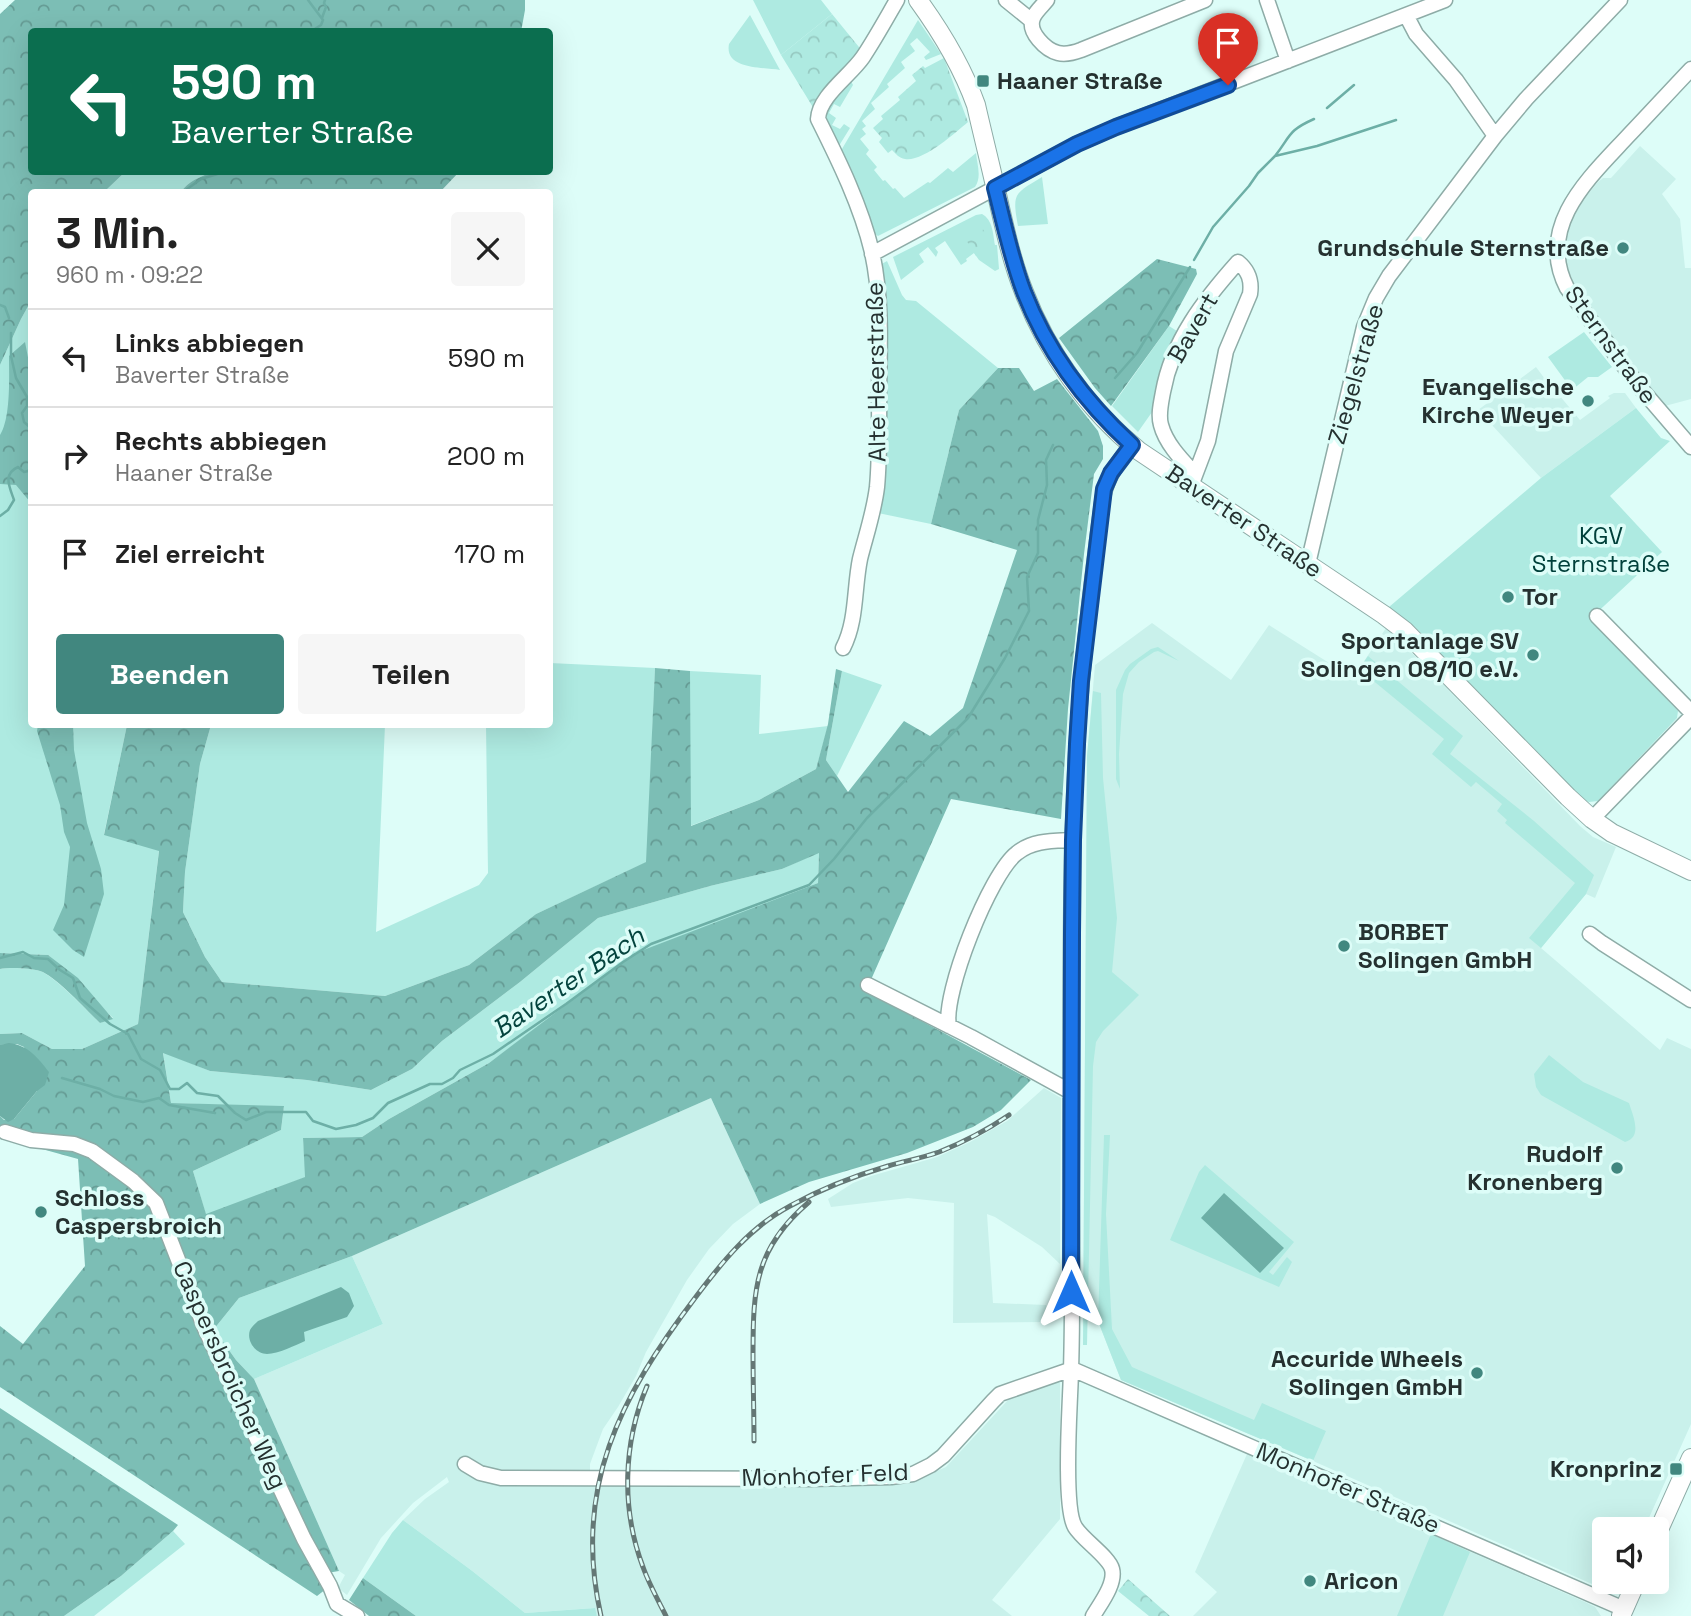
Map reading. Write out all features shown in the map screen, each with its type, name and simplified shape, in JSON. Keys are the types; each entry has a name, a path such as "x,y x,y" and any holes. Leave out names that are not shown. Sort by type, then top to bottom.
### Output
{"main road":[{"path":"918,0 950,48 971,90 995,188"},
{"name":"Baverter Straße","path":"995,188 1019,278 1043,334 1059,361 1086,396 1132,445 1193,480 1405,631 1592,820 1612,833 1691,871"},
{"path":"1665,1517 1691,1458"},
{"path":"1623,1613 1631,1594"}],"street":[{"name":"Alte Heerstraße","path":"843,648 850,631 859,567 876,488 879,457 880,318 872,254 865,229 818,119 824,101 862,59 897,0"},
{"path":"1006,0 1032,21 1034,32 1045,46 1057,53 1071,54 1205,0"},
{"path":"1032,21 1047,0"},
{"path":"1267,0 1288,61"},
{"path":"872,254 1077,144 1446,0"},
{"name":"Ziegelstraße","path":"1308,564 1362,334 1371,309 1389,276 1526,99 1620,0"},
{"path":"1406,15 1416,34 1456,80 1496,136"},
{"name":"Sternstraße","path":"1691,69 1579,190 1567,210 1557,244 1561,273 1567,288 1636,384 1691,447"},
{"name":"Bavert","path":"1238,262 1248,271 1251,288 1226,351 1208,441 1193,480 1160,424 1164,388 1173,355 1185,332 1208,298 1238,262"},
{"path":"1093,1616 1108,1588 1112,1566 1082,1536 1074,1526 1070,1514 1073,840 1081,681 1103,497 1111,473 1132,445"},
{"path":"1592,820 1691,714 1597,616"},
{"path":"949,1026 947,1012 966,948 1002,870 1016,853 1028,847 1045,841 1073,840"},
{"path":"1590,934 1691,1000"},
{"path":"868,985 1071,1092"},
{"name":"Caspersbroicher Weg","path":"5,1132 31,1140 74,1144 92,1151 133,1181 156,1203 205,1329 304,1539 330,1586 333,1610 357,1616"},
{"name":"Monhofer Feld","path":"465,1464 480,1473 501,1478 810,1479 913,1474 943,1456 1000,1394 1072,1368"},
{"name":"Monhofer Straße","path":"1072,1368 1401,1511 1623,1613"}],"shaded area":[{"name":"Grundschule Sternstraße","path":"1640,146 1676,179 1662,194 1680,219 1685,268 1691,268 1691,399 1665,406 1580,300 1564,266 1564,241 1568,227 1584,199 1603,178 1611,178"},
{"path":"1536,367 1580,420 1614,393 1625,393 1636,408 1541,478 1478,410"},
{"path":"1152,623 1231,680 1269,625 1353,678 1386,628 1580,826 1593,837 1616,847 1595,898 1586,894 1541,948 1660,1050 1667,1038 1691,1049 1691,1424 1649,1517 1592,1517 1592,1584 1121,1380 1098,1321 1083,1321 1087,756 1095,665"},
{"path":"9,1043 27,1049 49,1072 45,1085 14,1119 8,1122 0,1116 0,1045"},
{"path":"1044,1088 1061,1098 1060,1264 1042,1247 987,1214 993,1303 1046,1305 1047,1322 953,1323 954,1203 908,1198 831,1207 828,1199 853,1183 937,1157 970,1142 1007,1121"},
{"path":"711,1098 760,1204 733,1224 709,1249 687,1280 646,1352 636,1376 603,1429 590,1464 590,1482 704,1486 907,1484 946,1467 1009,1399 1058,1381 1060,1519 992,1600 1012,1616 597,1616 594,1608 525,1613 403,1520 425,1499 449,1482 447,1477 413,1503 381,1538 347,1595 338,1588 345,1575 339,1571 254,1379 383,1324 352,1256"},
{"path":"1224,1193 1284,1248 1260,1273 1201,1218"},
{"path":"341,1287 349,1293 354,1306 347,1317 304,1332 305,1341 281,1351 263,1353 253,1346 249,1334 258,1321"},
{"path":"1247,1454 1585,1602 1595,1607 1601,1616 1193,1616 1217,1592 1195,1572"}],"green space":[{"path":"15,0 525,0 522,28 28,28 28,175 122,175 107,189 28,189 28,306 0,365 0,14"},
{"path":"753,0 821,0 832,14 781,55"},
{"path":"832,14 863,52 814,109 781,55"},
{"path":"750,15 780,70 746,66 732,59 729,44"},
{"path":"918,20 941,54 926,60 924,57 930,52 917,38 910,44 915,51 901,62 905,68 871,103 875,109 862,121 866,126 862,129 866,134 860,139 869,150 866,154 877,167 874,170 904,198 930,183 948,168 953,172 976,153 978,179 975,187 878,236 871,231 839,154"},
{"path":"944,58 968,122 921,156 905,159 892,150 888,153 879,142 882,138 873,128 883,119 881,116 900,100 898,97 916,81 912,75 923,66 925,68"},
{"path":"850,79 853,85 840,107 834,104 829,113 836,118 832,125 840,129 844,124 850,128 837,149 823,112"},
{"path":"122,175 206,175 183,189 107,189"},
{"path":"206,175 456,175 443,189 183,189"},
{"path":"1042,177 1048,224 1018,226 1015,207 1017,196"},
{"path":"982,214 992,228 999,269 995,271 974,253 961,265 945,241 935,248 938,252 936,257 928,247 919,254 924,262 901,280 893,257"},
{"path":"977,220 993,245 976,256 960,230"},
{"path":"1157,259 1196,269 1197,274 1169,326 1111,406 1059,338"},
{"path":"887,261 906,300 916,301 998,368 959,410 931,524 878,513 880,265"},
{"path":"28,306 28,728 126,728 104,834 159,850 138,1024 82,1049 52,1049 22,1033 0,1034 0,969 4,968 40,971 62,986 100,1023 113,1018 48,955 0,953 0,365"},
{"path":"1169,326 1180,333 1157,405 1138,432 1112,406"},
{"path":"1584,332 1612,367 1598,377 1588,377 1572,390 1548,357"},
{"path":"25,342 28,357 28,499 16,485 0,484 0,435 8,408 9,356"},
{"path":"998,368 1019,368 1034,391 1057,379 1098,431 1103,446 1103,459 1094,474 1084,554 1068,709 1061,819 951,799 866,991 1031,1080 1001,1110 973,1127 907,1153 809,1182 760,1204 711,1098 352,1256 239,1298 214,1329 236,1360 254,1379 339,1571 327,1573 326,1589 317,1596 0,1387 0,1326 23,1344 85,1266 78,1159 13,1141 0,1134 0,1116 4,1120 14,1119 37,1091 24,1047 17,1044 0,1045 0,1034 22,1033 52,1049 82,1049 138,1024 159,851 104,835 126,728 210,728 200,764 185,872 183,912 205,957 222,982 385,996 469,965 536,914 646,862 655,668 690,671 691,826 759,800 816,769 828,724 836,669 842,671 826,760 848,792 904,721 930,736 963,708 1017,550 931,524 959,410","holes":["819,853 818,883 633,954 489,1063 362,1137 303,1138 305,1177 206,1214 193,1171 281,1130 284,1106 171,1103 163,1053 210,1071 307,1080 371,1090 412,1069 442,1041 598,918 710,886 782,869"]},
{"name":"Sportanlage SV Solingen 08/10 e.V.","path":"1636,408 1661,438 1670,441 1610,496 1662,552 1590,619 1678,711 1677,718 1598,801 1589,802 1581,799 1415,627 1389,607 1541,478"},
{"path":"1158,647 1179,661 1158,651 1139,662 1129,673 1123,694 1119,754 1120,789 1116,779 1116,690 1130,664"},
{"path":"1368,656 1463,736 1450,754 1534,821 1594,875 1586,894 1541,948 1529,938 1575,883 1505,823 1507,820 1497,811 1502,804 1476,782 1471,787 1432,754 1444,739 1359,669"},
{"path":"553,663 655,668 647,862 536,914 469,965 385,996 222,982 205,957 183,912 185,872 200,764 210,728 385,728 376,932 479,885 488,873 486,728 553,728"},
{"path":"690,671 761,675 759,734 828,726 816,769 759,800 690,826"},
{"path":"842,671 882,685 837,776 826,760"},
{"path":"1093,691 1101,693 1103,778 1117,918 1112,972 1139,995 1103,1031 1096,1042 1093,1066 1087,1345 1083,1345 1087,756"},
{"path":"38,728 73,728 74,750 87,823 101,869 104,894 84,957 53,930 64,905 70,847"},
{"path":"819,852 818,883 729,918 551,1017 489,1063 362,1137 303,1138 306,1177 206,1215 193,1171 281,1130 284,1107 171,1103 163,1052 210,1071 307,1080 371,1090 412,1069 442,1041 598,918 710,886 782,869"},
{"path":"0,953 48,955 78,978 113,1019 100,1023 47,974 31,969 0,969"},
{"path":"1549,1055 1583,1082 1629,1103 1635,1125 1634,1136 1625,1142 1541,1095 1536,1087 1534,1074"},
{"path":"1104,1135 1110,1135 1106,1214 1112,1329 1132,1367 1254,1420 1262,1403 1326,1431 1313,1461 1121,1380 1098,1321"},
{"path":"1205,1165 1294,1242 1269,1272 1273,1275 1287,1257 1292,1262 1279,1287 1170,1240 1199,1172"},
{"path":"352,1256 383,1324 254,1379 236,1360 214,1329 239,1298"},
{"path":"0,1408 178,1525 121,1576 64,1616 0,1616"},
{"path":"403,1520 525,1613 595,1608 597,1616 416,1616 363,1578"},
{"path":"173,1531 185,1544 94,1616 64,1616 121,1576"},
{"path":"1431,1534 1470,1552 1443,1616 1397,1616"},
{"path":"363,1578 416,1616 369,1616 349,1600"},
{"path":"1128,1579 1170,1616 1149,1616 1118,1591"}],"waterway":[{"path":"308,0 323,20 316,28"},
{"path":"322,18 326,7 325,0"},
{"path":"1327,108 1354,85"},
{"path":"1275,156 1290,134 1314,119"},
{"name":"Baverter Bach","path":"1194,260 1213,227 1275,156 1317,146 1396,120"},
{"path":"187,189 201,179 214,175"},
{"name":"Baverter Bach","path":"1115,378 1137,353 1190,267"},
{"path":"0,305 5,307 9,318"},
{"path":"11,333 11,356 16,378 27,397 27,406 22,413 28,426"},
{"name":"Baverter Bach","path":"0,958 23,952 34,958 48,959 73,978 80,998 110,1024 128,1034 141,1059 160,1070 170,1089 179,1089 187,1083 197,1093 218,1096 246,1120 266,1112 306,1112 313,1121 336,1129 373,1118 388,1103 430,1084 442,1084 460,1070 493,1054 651,944 809,885 867,818 968,718 1005,658 1029,611 1027,577 1038,553 1038,520 1047,485 1046,460 1053,445"},
{"path":"0,516 14,500 8,482 10,473 18,467 24,472 28,471"},
{"path":"62,1078 114,1096 143,1102 159,1098 169,1105 215,1113"}],"railway":[{"path":"601,1616 594,1570 593,1527 598,1486 609,1446 645,1372 668,1335 716,1271 749,1235 790,1206 850,1179 948,1148 984,1131 1009,1115"},
{"path":"754,1441 753,1330 756,1289 761,1270 777,1236 809,1202"},
{"path":"647,1386 633,1430 629,1453 628,1499 643,1567 666,1616"}],"place":[{"name":"Haaner Straße","path":"983,81"},
{"name":"Grundschule Sternstraße","path":"1623,248"},
{"name":"Evangelische Kirche Weyer","path":"1588,401"},
{"name":"Tor","path":"1508,597"},
{"name":"Sportanlage SV Solingen 08/10 e.V.","path":"1533,655"},
{"name":"BORBET Solingen GmbH","path":"1344,946"},
{"name":"Rudolf Kronenberg","path":"1617,1168"},
{"name":"Schloss Caspersbroich","path":"41,1212"},
{"name":"Accuride Wheels Solingen GmbH","path":"1477,1373"},
{"name":"Kronprinz","path":"1676,1469"},
{"name":"Aricon","path":"1310,1581"}],"route":[{"path":"1071,1292 1073,840 1081,681 1104,489 1111,473 1132,445 1069,375 1043,334 1019,278 995,188 1077,144 1228,85"}],"park label":[{"name":"KGV Sternstraße","path":"1601,550"}]}
